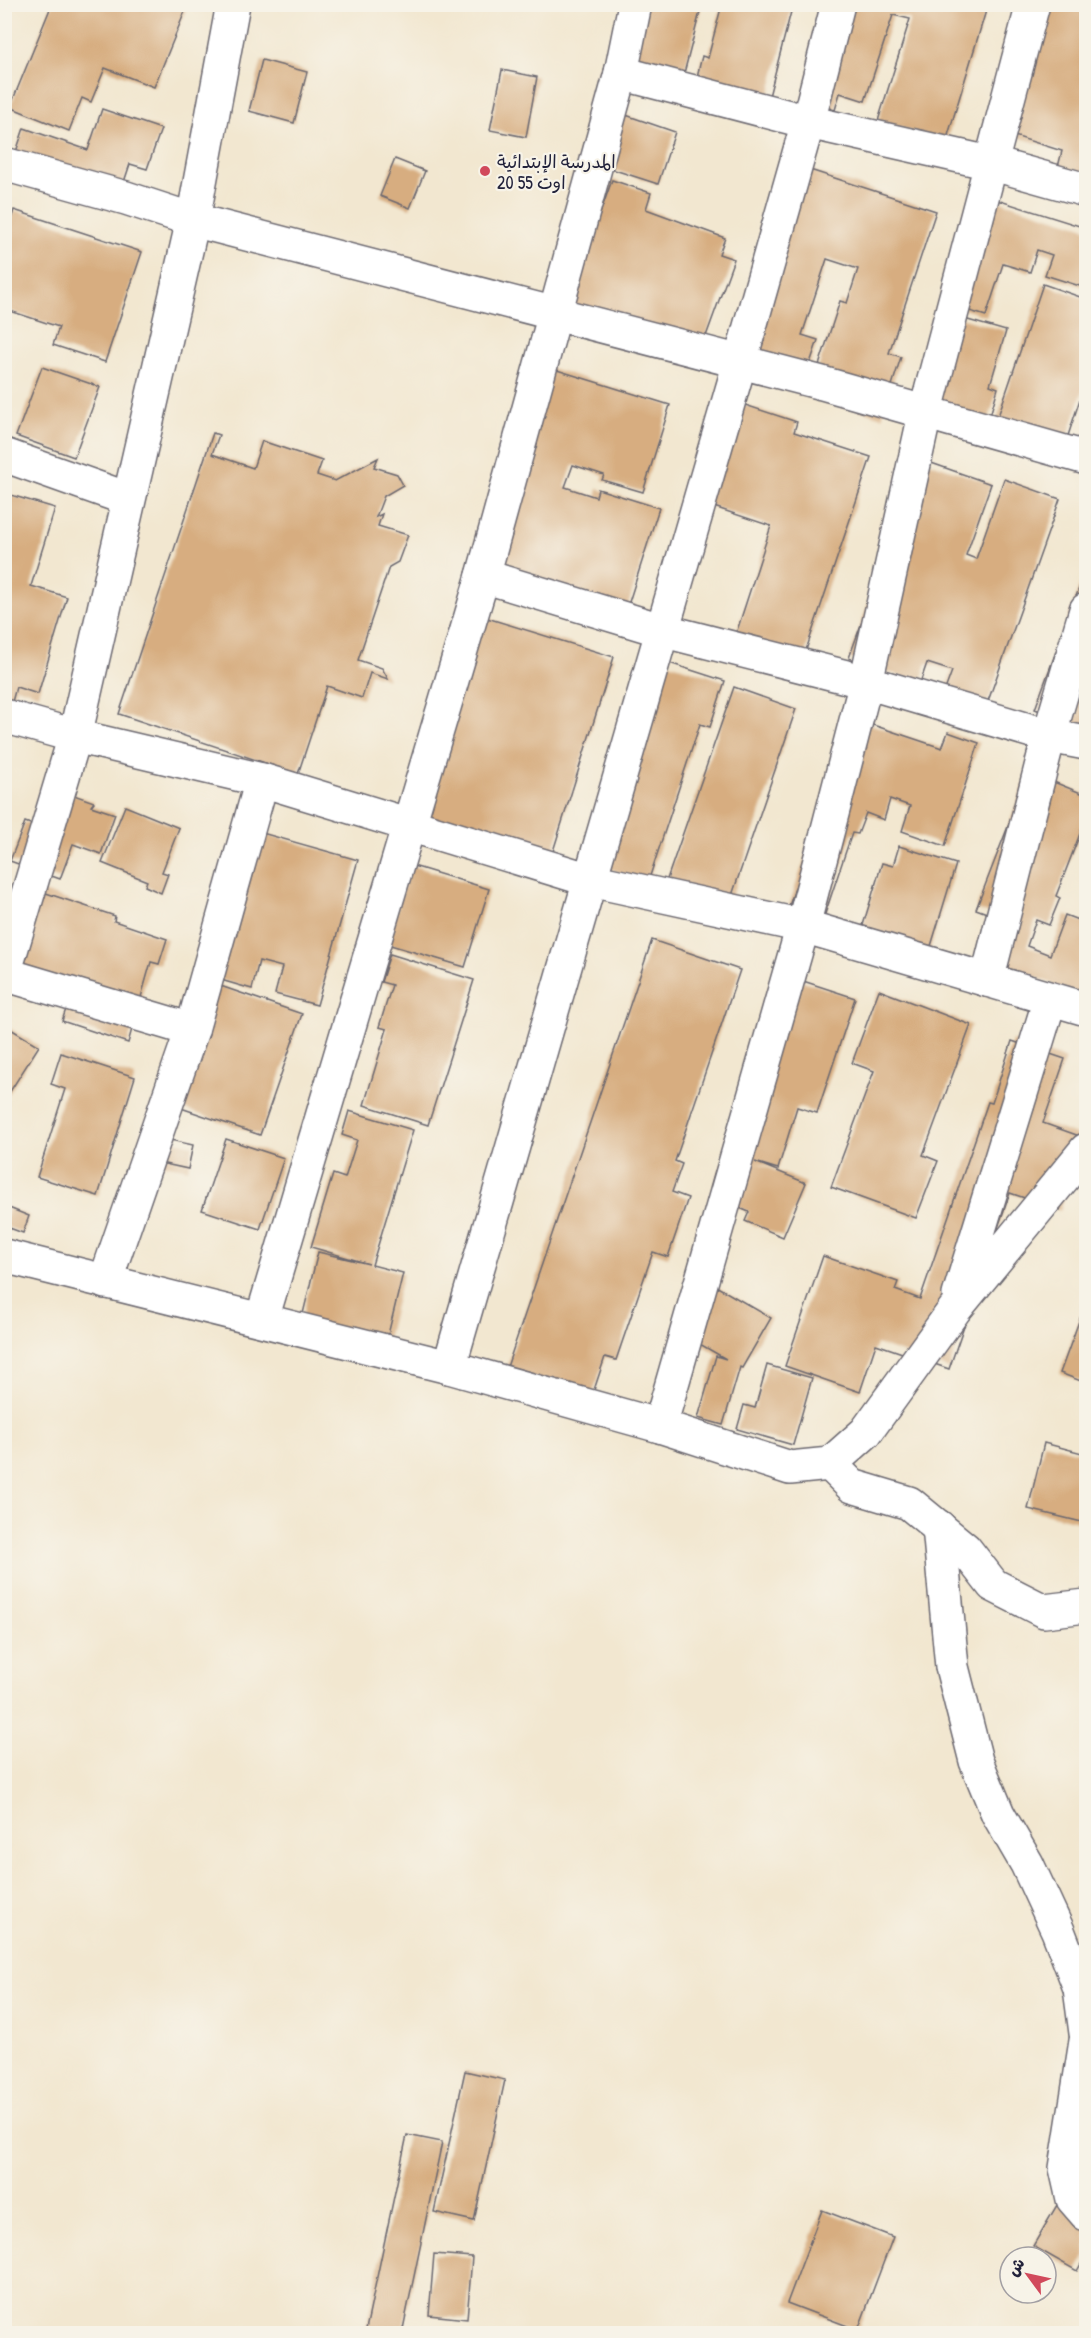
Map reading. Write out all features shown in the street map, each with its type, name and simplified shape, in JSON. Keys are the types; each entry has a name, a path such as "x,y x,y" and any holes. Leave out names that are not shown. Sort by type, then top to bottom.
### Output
{"street":[{"path":"192,1030 4,974 75,736 193,220 233,4"},
{"path":"262,1319 483,576 621,73 635,4"},
{"path":"449,1367 740,362 808,122 838,4"},
{"path":"660,1426 803,926 866,682 926,414 1033,4"},
{"path":"621,73 808,122 990,163 1086,190"},
{"path":"4,164 126,198 193,220 822,383 1086,458"},
{"path":"4,455 128,498"},
{"path":"483,576 661,630 866,682 1049,736 1086,743"},
{"path":"987,980 1049,736 1086,610"},
{"path":"4,716 75,736 262,780 590,880 803,926 1086,1009"},
{"path":"105,1282 192,1030 262,780"},
{"path":"955,1309 1050,999"},
{"path":"4,1256 449,1367 660,1426 790,1468 830,1464 866,1432 955,1309 1086,1150"},
{"path":"830,1464 852,1486 909,1503 965,1549 993,1584 1044,1611 1086,1606"},
{"path":"939,1527 952,1666 976,1761 998,1815 1026,1864 1058,1931 1080,1988 1086,2033"},
{"path":"1086,2041 1066,2168 1073,2199 1086,2214"}],"building":[{"path":"52,4 174,4 186,9 154,87 105,68 91,102 82,98 69,131 10,107"},
{"path":"637,4 702,4 682,81 621,65"},
{"path":"722,4 793,4 767,104 695,85 702,56 708,58"},
{"path":"834,4 988,4 946,142 878,121 910,19 893,15 865,101 840,93 835,110 804,101"},
{"path":"1039,4 1086,4 1086,180 1057,171 1062,151 999,131"},
{"path":"262,60 307,72 294,123 249,111"},
{"path":"502,70 537,77 526,137 490,130"},
{"path":"102,109 161,129 147,169 130,164 117,203 11,167 24,128 88,150"},
{"path":"617,112 675,132 658,184 599,165"},
{"path":"395,159 425,171 410,208 380,196"},
{"path":"807,169 936,211 889,353 901,357 882,417 810,393 840,301 847,303 858,269 827,259 802,335 818,340 808,369 746,349"},
{"path":"612,180 651,193 646,209 725,238 719,254 734,259 697,361 564,315"},
{"path":"978,194 1086,228 1086,288 1045,275 1052,255 1037,250 1030,272 1003,264 986,316 944,303"},
{"path":"14,210 142,252 105,362 53,345 59,327 4,309 4,241"},
{"path":"1043,284 1086,299 1086,381 1061,457 992,434"},
{"path":"954,316 1006,331 990,385 998,388 985,433 926,416"},
{"path":"544,366 670,405 643,492 602,480 604,475 573,465 565,487 596,497 598,489 659,508 623,621 477,575"},
{"path":"42,367 100,387 74,457 16,436"},
{"path":"724,398 797,422 794,432 871,457 803,659 735,637 771,526 690,499"},
{"path":"213,433 219,435 212,454 253,468 262,441 322,461 317,475 335,481 378,458 374,467 397,474 403,485 384,496 376,517 382,514 378,526 408,535 398,562 389,567 358,660 382,668 388,679 370,673 362,698 327,686 298,774 119,714"},
{"path":"920,459 991,484 966,555 976,559 1004,479 1060,499 987,704 945,690 952,671 927,663 920,683 849,658"},
{"path":"4,493 55,508 31,586 67,597 38,694 16,687 8,717 4,716"},
{"path":"1086,569 1086,728 1035,709"},
{"path":"474,614 614,657 549,864 410,819"},
{"path":"660,660 725,681 710,727 700,724 648,882 592,863"},
{"path":"734,687 796,709 728,907 665,885"},
{"path":"852,718 942,748 948,732 979,743 945,846 902,831 910,806 890,799 884,820 866,813 858,834 852,833 824,917 789,906"},
{"path":"1029,772 1086,795 1086,818 1056,896 1060,898 1049,925 1036,920 1027,946 1050,955 1065,915 1086,923 1086,1019 1051,983 1027,974 1021,991 973,972 995,916 976,909"},
{"path":"54,788 94,802 91,806 115,814 101,854 73,844 60,879 10,861 25,822 39,827"},
{"path":"125,806 179,828 162,872 168,874 161,893 145,886 147,881 102,863"},
{"path":"241,827 358,860 317,1005 275,994 282,967 259,961 252,989 200,974"},
{"path":"899,846 956,864 924,969 856,948 882,863 893,866"},
{"path":"410,865 489,889 465,967 387,944"},
{"path":"19,884 115,916 114,921 167,939 159,964 151,962 128,1043 62,1021 73,988 4,966"},
{"path":"652,940 740,970 675,1161 682,1164 672,1192 688,1198 668,1257 653,1252 616,1360 605,1357 591,1399 506,1370"},
{"path":"390,954 474,980 428,1125 364,1105 387,1029 379,1027 392,985 381,982"},
{"path":"791,977 855,998 817,1113 797,1107 778,1169 755,1162 806,1183 783,1237 745,1221 749,1212 711,1196"},
{"path":"206,981 302,1014 260,1135 178,1107"},
{"path":"879,990 971,1025 923,1155 938,1161 916,1218 831,1187 874,1071 852,1063"},
{"path":"4,1025 39,1046 4,1101"},
{"path":"1012,1041 1065,1059 1043,1123 1085,1138 1060,1210 1010,1193 949,1369 876,1344 860,1392 785,1366 823,1256 898,1282 895,1290 920,1299 988,1102 992,1103"},
{"path":"61,1053 135,1077 98,1196 37,1177 65,1089 51,1084"},
{"path":"349,1111 413,1130 372,1265 403,1273 386,1343 301,1322 318,1252 369,1264 311,1247 333,1174 345,1178 357,1140 342,1135"},
{"path":"157,1137 193,1145 188,1169 151,1161"},
{"path":"226,1139 284,1158 260,1229 202,1210"},
{"path":"9,1208 29,1216 23,1233 4,1226"},
{"path":"714,1285 771,1318 742,1368 740,1367 723,1425 698,1418 716,1356 726,1359 684,1335"},
{"path":"1086,1302 1086,1383 1060,1373"},
{"path":"767,1365 812,1378 793,1445 737,1429 744,1405 755,1408"},
{"path":"1044,1443 1086,1454 1086,1523 1028,1509"},
{"path":"465,2071 505,2080 474,2221 434,2212"},
{"path":"407,2135 442,2142 402,2334 365,2334"},
{"path":"1074,2176 1086,2183 1086,2255 1077,2271 1058,2260 1058,2245 1034,2245"},
{"path":"822,2210 893,2237 858,2330 787,2303"},
{"path":"434,2254 472,2257 467,2319 429,2315"}],"place":[{"name":"المدرسة الإبتدائية 20 اوت 55","path":"485,171"}]}
